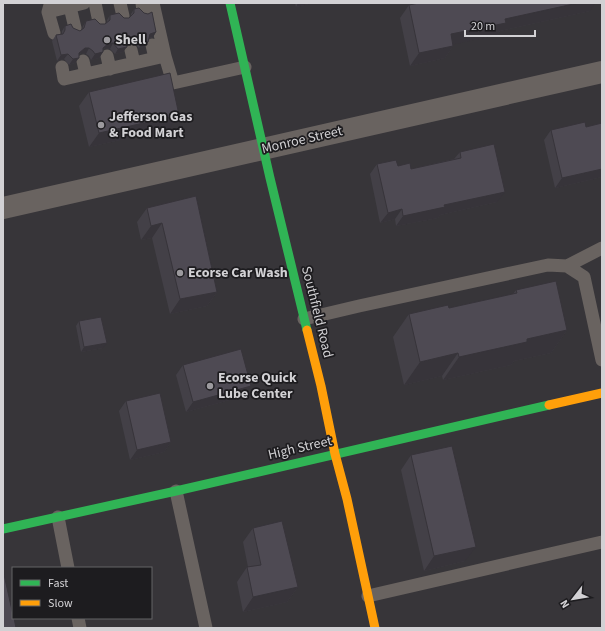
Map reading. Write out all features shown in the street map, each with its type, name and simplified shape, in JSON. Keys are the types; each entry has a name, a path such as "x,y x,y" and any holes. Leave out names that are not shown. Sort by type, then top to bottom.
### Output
{"main road":[{"name":"Southfield Road","path":"230,3 335,454 347,499 368,596 373,628"},
{"name":"High Street","path":"3,529 176,491 602,393"}],"street":[{"name":"Monroe Street","path":"3,208 602,72"}],"lane":[{"path":"54,33 49,7 70,6 84,3"},
{"path":"95,3 99,22"},
{"path":"70,6 75,28"},
{"path":"146,6 160,57"},
{"path":"152,45 160,57 172,83 245,67"},
{"path":"131,50 134,63"},
{"path":"107,56 110,69"},
{"path":"62,67 64,79 84,68 110,69 160,57"},
{"path":"567,266 602,248"},
{"path":"304,319 548,265 567,266 584,277 602,360"},
{"path":"176,491 206,628"},
{"path":"58,517 68,567"},
{"path":"368,596 602,542"}],"building":[{"path":"419,3 578,3 505,19 506,23 451,34 453,46 419,53 409,5"},
{"path":"139,8 144,13 148,14 152,12 156,32 150,34 148,42 142,43 137,37 133,37 127,42 127,47 118,49 113,43 109,43 103,48 103,52 95,54 89,48 85,48 79,53 79,58 73,59 68,54 61,55 56,35 63,34 65,26 71,24 73,28 80,31 84,28 86,21 95,19 100,24 105,24 110,20 110,15 119,13 124,18 129,18 134,13 134,9"},
{"path":"170,73 179,115 99,133 89,92"},
{"path":"585,122 586,127 602,123 602,169 562,178 551,130"},
{"path":"494,144 505,192 444,205 445,207 403,216 402,209 388,213 377,164 396,160 398,166 410,163 411,169 461,158 460,152"},
{"path":"196,196 217,292 180,299 162,223 151,226 147,208"},
{"path":"556,281 567,330 527,339 527,342 459,357 458,353 420,362 409,314 448,305 449,308 517,293 516,290"},
{"path":"101,317 107,343 84,347 79,321"},
{"name":"Ecorse Quick Lube Center","path":"241,349 251,386 193,402 183,365"},
{"path":"160,393 171,442 137,450 126,401"},
{"path":"452,446 476,547 434,556 411,455"},
{"path":"282,521 298,587 253,597 247,567 261,565 253,528"},
{"path":"3,570 12,610 12,619 14,619 16,628 3,628"}],"traffic: fast":[{"path":"230,3 307,330"},
{"path":"3,529 176,491 549,405"}],"traffic: slow":[{"path":"307,330 321,386 335,454 347,499 375,628"},
{"path":"549,405 602,393"}],"place":[{"name":"Shell","path":"107,40"},
{"name":"Jefferson Gas & Food Mart","path":"101,125"},
{"name":"Ecorse Car Wash","path":"180,273"},
{"name":"Ecorse Quick Lube Center","path":"210,386"}]}
